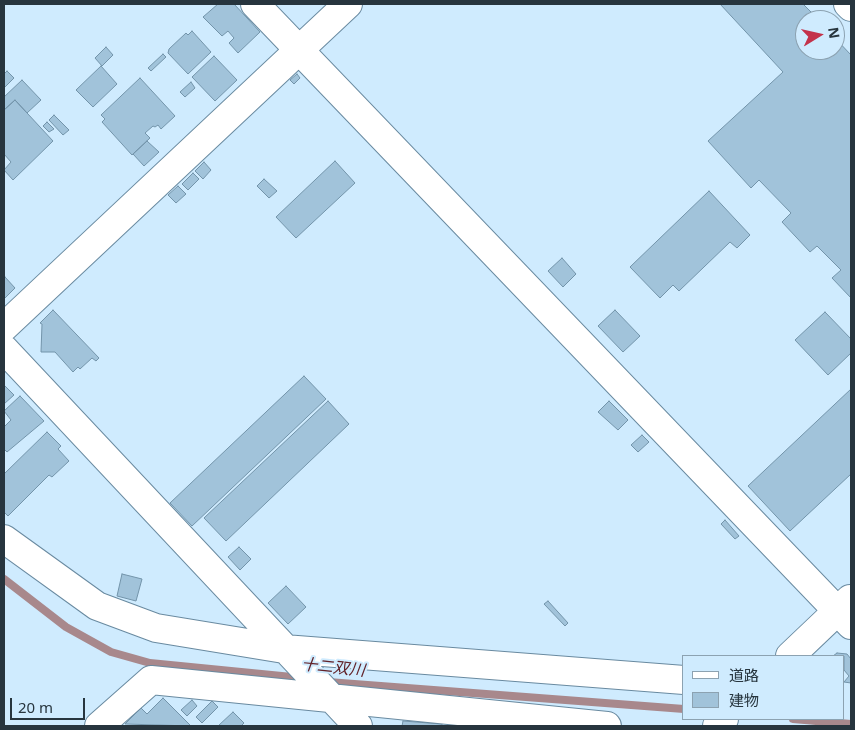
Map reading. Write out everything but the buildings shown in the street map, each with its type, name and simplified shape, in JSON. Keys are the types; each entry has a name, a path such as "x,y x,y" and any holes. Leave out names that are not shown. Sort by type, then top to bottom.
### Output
{"street":[{"path":"255,4 847,611 791,655"},
{"path":"4,327 348,4"},
{"path":"848,4 851,7"},
{"path":"4,349 329,698 358,726"},
{"path":"4,539 96,606 156,628 284,650 682,680"},
{"path":"99,726 151,680 607,726"}],"waterway":[{"name":"十二双川","path":"4,579 66,627 111,652 150,663 302,678"},
{"name":"十二双川","path":"328,682 682,709"},
{"name":"十二双川","path":"805,720 851,724"}]}
